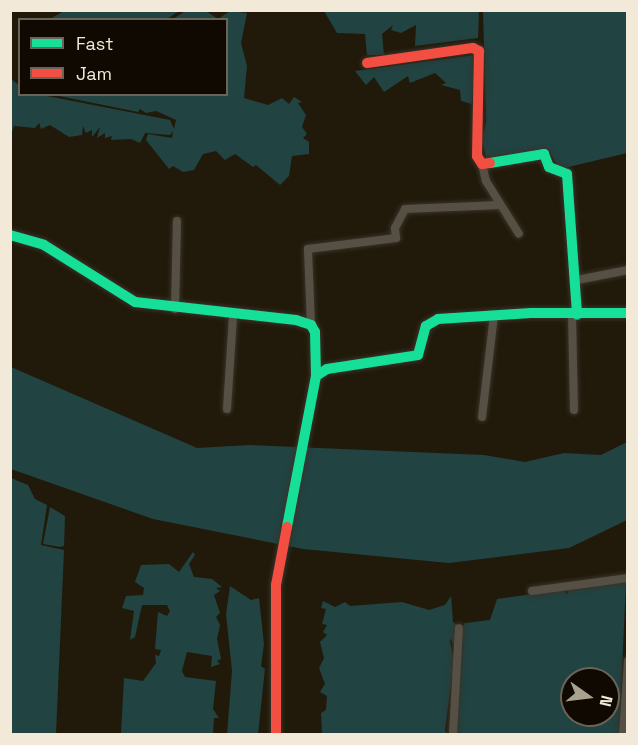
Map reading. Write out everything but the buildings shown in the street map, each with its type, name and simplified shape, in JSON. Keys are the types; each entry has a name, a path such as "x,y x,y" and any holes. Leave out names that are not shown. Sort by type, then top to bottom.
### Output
{"street":[{"path":"367,63 473,48 479,51 477,156 500,205 519,234"},
{"path":"482,164 544,154 549,167 567,174 577,280 574,315 574,410"},
{"path":"276,735 276,585 316,376 308,249 396,238 395,228 405,209 500,205"},
{"path":"175,309 177,221"},
{"path":"10,235 44,245 135,302 311,325"},
{"path":"577,280 627,270"},
{"path":"316,376 327,369 418,355 426,326 438,319 494,315 627,313"},
{"path":"227,409 233,315"},
{"path":"482,417 494,315"},
{"path":"531,591 627,578"},
{"path":"453,735 459,628"},
{"path":"623,735 627,661"}],"water":[{"path":"64,10 179,11 168,18 52,18"},
{"path":"187,10 206,11 216,18 175,18"},
{"path":"230,11 247,13 241,43 247,66 244,98 268,105 282,98 289,104 294,97 302,102 298,103 306,115 302,127 307,134 303,138 309,142 309,154 292,156 289,176 280,185 256,165 253,167 235,154 225,160 216,151 203,154 194,170 183,172 173,166 169,169 146,140 148,134 172,138 173,131 170,135 145,133 140,143 131,139 111,140 112,136 105,138 105,133 97,138 100,127 92,137 92,130 86,133 83,126 82,135 69,137 50,125 41,129 39,123 35,128 14,126 11,134 11,79 18,84 18,96 47,96 170,120 174,129 176,120 156,111 146,113 140,109 138,112 59,96 228,96 228,18 220,18"},
{"path":"324,11 479,11 478,38 415,46 416,25 401,33 391,30 393,25 382,34 384,55 367,55 365,34 337,33"},
{"path":"483,11 627,11 627,153 560,169 548,150 487,161 482,140 486,123"},
{"path":"476,55 472,104 461,101 460,90 441,85 446,83 435,73 410,83 408,76 384,92 374,77 366,85 355,71"},
{"path":"11,367 197,448 250,445 484,455 525,462 564,453 601,455 627,442 627,520 569,548 449,563 303,549 153,519 11,469"},
{"path":"11,478 28,485 35,499 47,505 41,545 64,550 56,734 11,734"},
{"path":"50,507 65,516 64,546 43,544"},
{"path":"193,552 195,555 189,564 194,577 212,579 222,587 216,588 220,591 214,595 220,613 216,617 220,625 217,639 221,659 217,661 220,664 211,667 212,656 187,652 182,671 185,677 216,681 213,709 219,718 214,718 213,734 108,734 121,733 124,678 143,681 156,663 155,655 159,656 161,650 155,649 158,612 167,616 170,611 167,605 142,605 135,637 130,640 134,611 122,608 126,596 143,595 144,588 135,582 141,565 169,564 179,572"},
{"path":"626,583 620,712 620,667 560,667 560,727 619,727 619,734 456,734 459,648 463,636 460,631 465,623 490,620 497,599 561,590 568,594 567,590"},
{"path":"230,586 251,600 259,598 264,644 261,666 265,669 258,734 227,734 232,671 226,614"},
{"path":"451,596 453,622 457,625 453,645 451,638 450,642 454,661 445,731 449,734 322,734 321,713 326,710 327,696 320,692 325,684 319,668 324,658 320,642 327,635 323,632 327,625 322,624 326,609 321,608 323,601 335,607 345,602 350,606 402,602 429,610 445,605"}],"traffic: fast":[{"path":"490,163 544,154 549,167 567,174 577,315"},
{"path":"10,235 44,245 135,302 296,320 311,325 315,332 316,376 287,527"},
{"path":"316,376 327,369 418,355 426,326 438,319 531,313 628,313"}],"traffic: jam":[{"path":"367,63 473,48 479,51 477,156 482,164 490,163"},
{"path":"276,734 276,585 287,527"}]}
